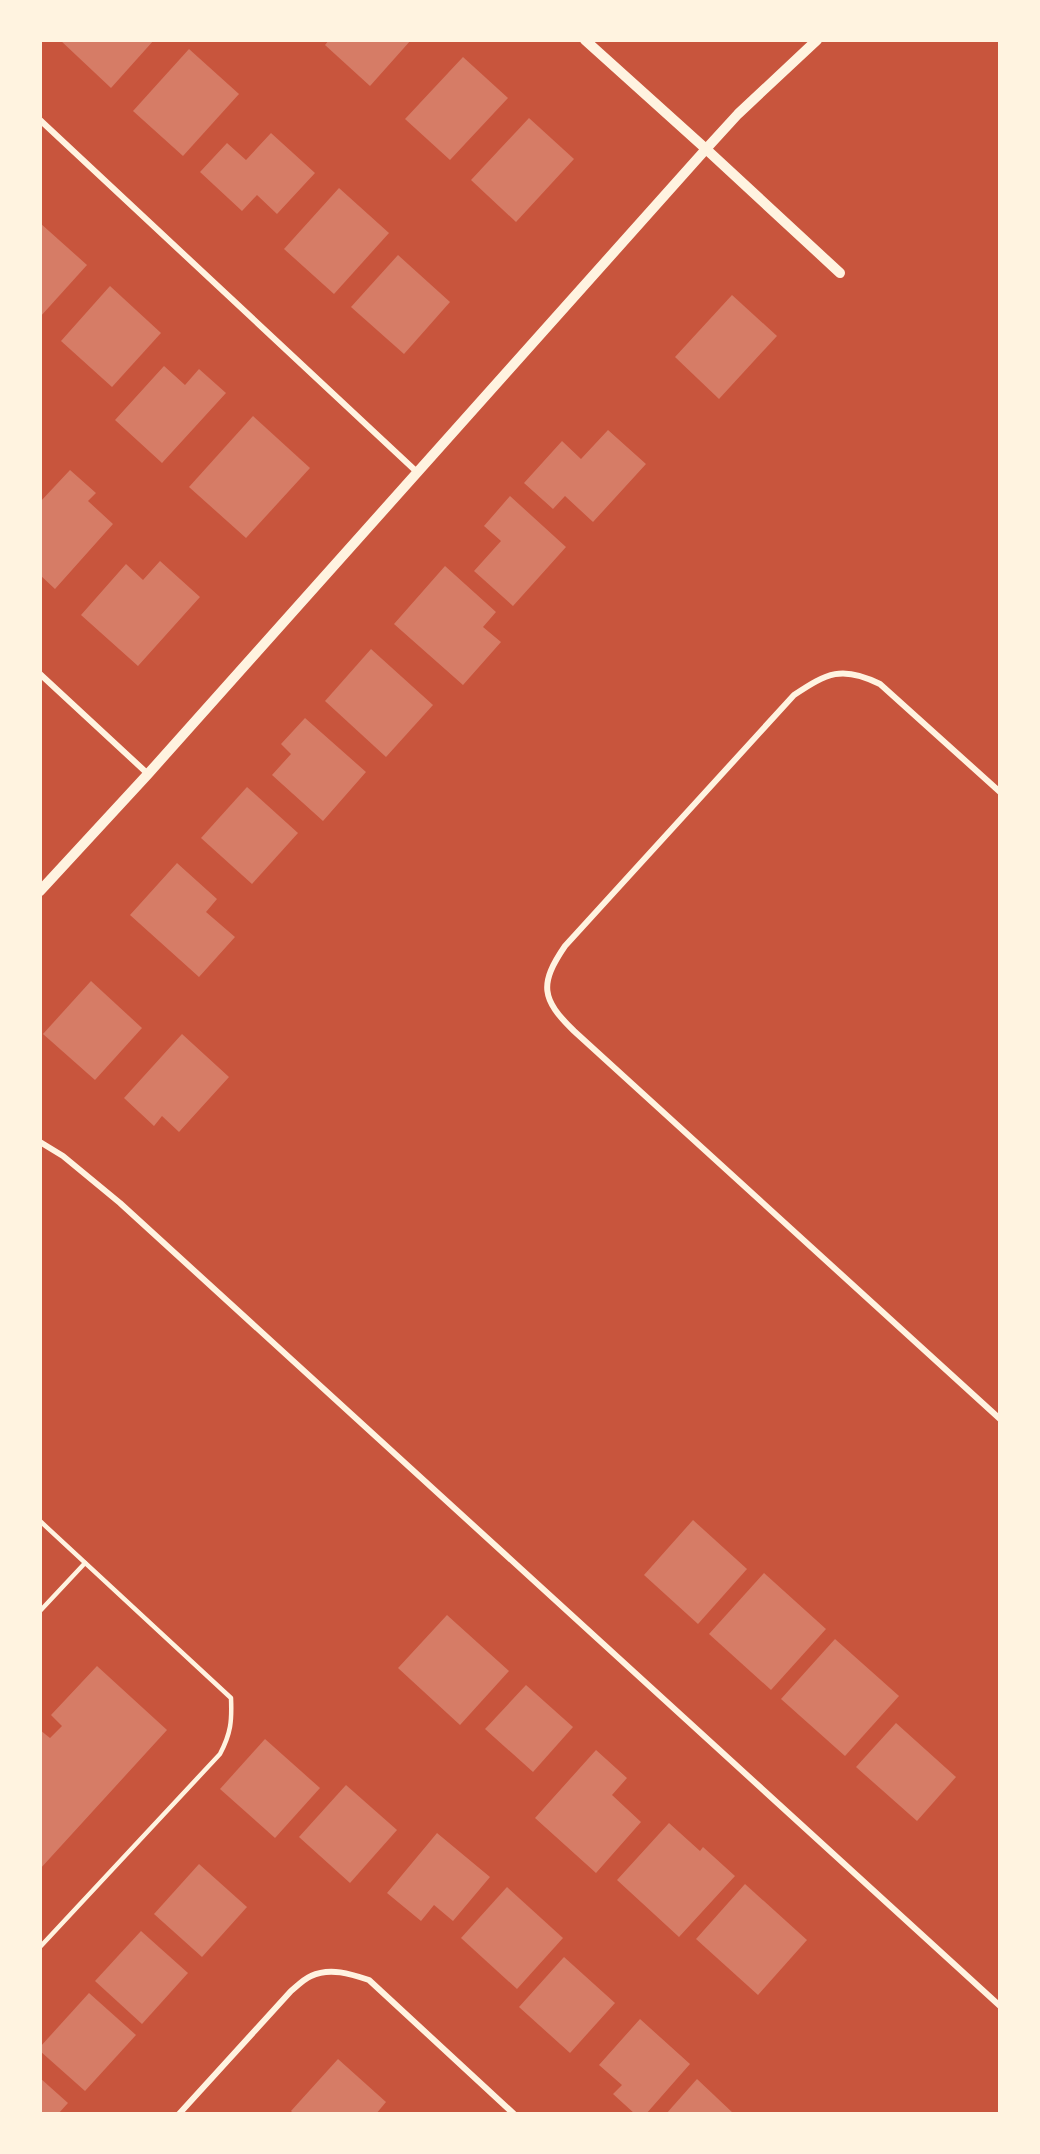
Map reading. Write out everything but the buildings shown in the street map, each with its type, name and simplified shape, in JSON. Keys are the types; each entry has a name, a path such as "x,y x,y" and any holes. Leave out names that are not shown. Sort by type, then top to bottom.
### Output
{"street":[{"path":"585,40 706,148 840,273"},
{"path":"40,891 418,473 706,148 738,114 817,40"},
{"path":"40,120 418,473"},
{"path":"999,792 880,684 862,675 841,673 819,678 794,696 565,946 550,968 547,990 555,1012 574,1031 999,1419"},
{"path":"40,674 148,774"},
{"path":"40,1142 63,1156 120,1203 999,2006"},
{"path":"179,2114 291,1990 311,1976 331,1972 351,1973 369,1980 514,2114"}],"lane":[{"path":"40,1521 231,1698 232,1720 228,1738 220,1754 40,1947"},
{"path":"40,1611 85,1563"}]}
